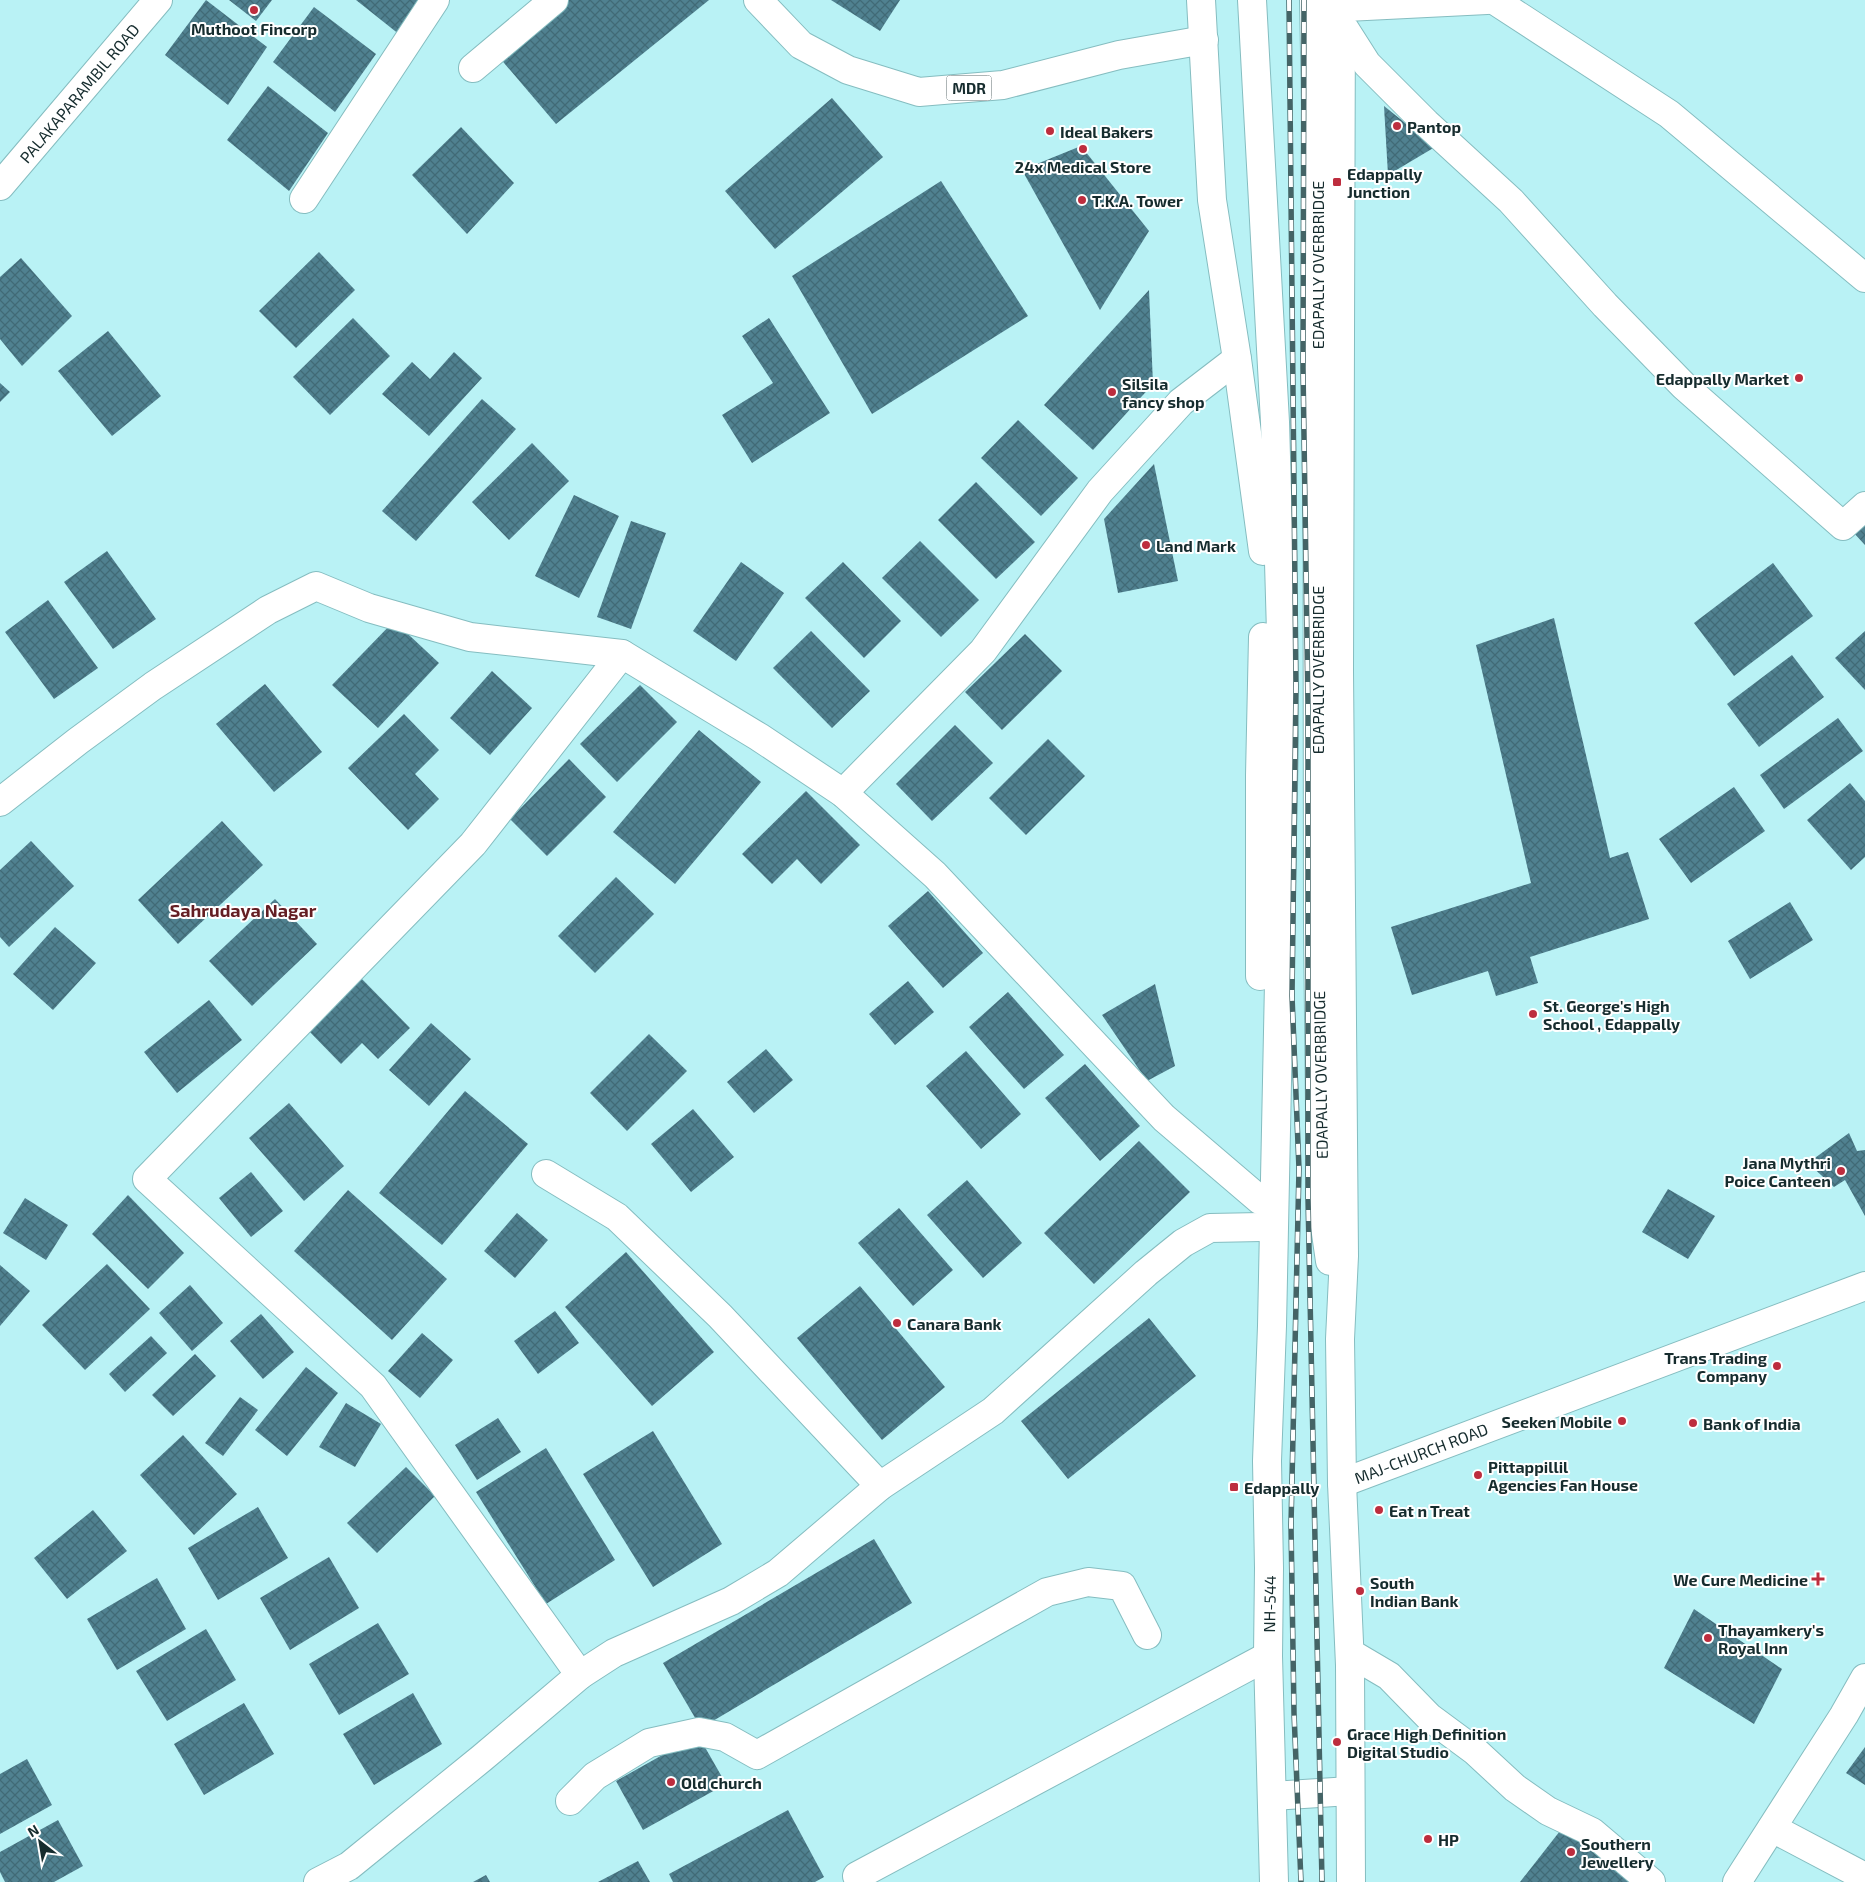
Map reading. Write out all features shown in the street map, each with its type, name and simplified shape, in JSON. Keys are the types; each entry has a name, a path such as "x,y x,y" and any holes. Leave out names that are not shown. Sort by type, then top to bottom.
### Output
{"street":[{"name":"PALAKAPARAMBIL ROAD","path":"0,186 158,0"},
{"path":"304,199 435,0"},
{"path":"473,68 554,0"},
{"name":"MDR","path":"758,0 801,45 848,70 918,92 1003,85 1118,55 1204,40"},
{"path":"1201,0 1212,200 1237,359 1265,566 1260,775 1260,1200 1262,1291 1272,1326"},
{"name":"EDAPALLY OVERBRIDGE","path":"1252,0 1275,422 1284,738 1272,1326"},
{"name":"EDAPALLY OVERBRIDGE","path":"1314,0 1317,171 1318,926 1321,1199 1340,1339"},
{"path":"1340,10 1346,7 1487,0"},
{"path":"1494,0 1669,114 1865,278"},
{"path":"1340,10 1339,671 1344,1256 1340,1339 1342,1482 1350,1665"},
{"path":"1340,10 1367,64 1426,123 1510,201 1684,386 1843,526 1865,506"},
{"path":"843,793 983,650 1100,492 1181,402 1237,359"},
{"path":"0,802 153,686 268,610 316,586 369,608 470,636 622,654 759,737 843,793 935,875 1164,1118 1260,1200"},
{"path":"580,1675 373,1386 147,1179 472,844 622,654"},
{"path":"546,1174 617,1217 720,1316 880,1486"},
{"path":"318,1882 349,1866 482,1758 580,1675 614,1654 731,1601 778,1573 880,1486 993,1411 1146,1273 1183,1243 1210,1228 1261,1227"},
{"name":"MAJ-CHURCH ROAD","path":"1342,1482 1865,1286"},
{"name":"NH-544","path":"1272,1326 1268,1462 1268,1656 1274,1882"},
{"path":"570,1801 595,1776 649,1743 699,1732 726,1737 757,1755 1047,1592 1088,1582 1122,1586 1147,1635"},
{"path":"1351,1882 1350,1653 1389,1676 1429,1717 1475,1751 1515,1788 1548,1812 1592,1832 1651,1882"},
{"path":"857,1876 1268,1656"},
{"path":"1737,1882 1844,1715 1865,1678"},
{"path":"1272,1796 1350,1791"},
{"path":"1772,1828 1865,1877"}],"building":[{"path":"206,0 267,47 228,105 165,55"},
{"name":"Muthoot Fincorp","path":"229,0 272,0 256,21"},
{"path":"356,0 424,0 400,35"},
{"path":"566,0 709,0 556,124 499,57"},
{"path":"831,0 900,0 880,31"},
{"path":"314,7 376,54 335,112 273,62"},
{"path":"268,86 328,133 289,191 227,140"},
{"path":"832,98 883,157 775,249 725,191"},
{"name":"Pantop","path":"1384,106 1435,147 1388,175"},
{"path":"461,127 514,183 467,234 412,175"},
{"name":"T.K.A. Tower","path":"1081,146 1149,231 1100,310 1022,170"},
{"path":"941,181 1028,316 872,414 792,276"},
{"path":"319,252 355,290 296,348 259,311"},
{"path":"21,258 72,316 22,366 0,339 0,277"},
{"path":"1149,290 1153,384 1093,450 1044,405"},
{"path":"353,318 390,356 330,415 293,377"},
{"path":"769,318 830,413 752,463 722,415 773,383 742,336"},
{"path":"108,331 161,396 112,436 58,371"},
{"path":"454,352 482,378 429,436 382,394 412,362 430,379"},
{"path":"0,383 10,392 0,402"},
{"path":"482,399 516,429 416,541 382,511"},
{"path":"1018,420 1078,478 1041,516 981,458"},
{"path":"532,443 569,481 509,540 472,502"},
{"path":"1154,464 1178,581 1118,593 1104,519"},
{"path":"976,482 1035,542 996,579 938,520"},
{"path":"574,495 619,516 579,598 535,576"},
{"path":"631,521 666,533 631,629 597,617"},
{"path":"1865,521 1865,545 1853,532"},
{"path":"920,541 979,600 941,637 882,578"},
{"path":"107,551 156,619 113,649 64,582"},
{"path":"741,562 784,593 736,661 693,631"},
{"path":"843,562 901,621 864,658 805,598"},
{"path":"1773,563 1813,616 1734,676 1694,623"},
{"path":"48,600 98,668 54,699 5,632"},
{"path":"1554,618 1610,858 1628,852 1649,919 1530,957 1538,983 1496,996 1488,971 1412,995 1391,927 1531,883 1476,645"},
{"path":"394,621 439,663 378,728 332,685"},
{"path":"811,631 870,691 832,728 773,668"},
{"path":"1865,631 1865,690 1835,658"},
{"path":"1025,634 1062,671 1002,730 965,692"},
{"path":"1792,655 1824,697 1759,747 1727,704"},
{"path":"492,671 532,708 490,755 450,718"},
{"path":"265,684 322,752 274,792 216,724"},
{"path":"640,685 677,722 617,782 580,744"},
{"path":"404,714 439,750 415,774 439,799 408,830 348,768"},
{"path":"1838,718 1863,751 1784,809 1760,775"},
{"path":"955,725 993,763 932,821 896,784"},
{"path":"699,730 761,782 675,884 613,832"},
{"path":"1048,739 1085,776 1026,835 989,798"},
{"path":"569,759 606,797 547,856 510,819"},
{"path":"1850,783 1865,801 1865,857 1851,870 1807,820"},
{"path":"1734,787 1765,831 1691,883 1659,839"},
{"path":"806,791 860,845 821,884 797,859 772,884 742,854"},
{"path":"222,821 263,865 178,944 138,900"},
{"path":"31,841 74,886 9,947 0,937 0,870"},
{"path":"616,877 654,914 595,973 558,936"},
{"path":"928,891 983,953 943,988 888,926"},
{"path":"275,899 317,944 252,1006 209,961"},
{"path":"1790,902 1813,940 1750,979 1728,941"},
{"path":"55,927 96,963 53,1010 13,974"},
{"path":"359,976 410,1028 378,1059 362,1043 341,1064 306,1028"},
{"path":"908,981 934,1012 895,1045 869,1014"},
{"path":"1155,984 1175,1066 1147,1081 1102,1015"},
{"path":"1008,992 1064,1055 1024,1089 969,1027"},
{"path":"209,1000 242,1040 177,1093 144,1052"},
{"path":"431,1023 471,1059 429,1106 389,1070"},
{"path":"649,1034 687,1071 627,1131 590,1093"},
{"path":"766,1049 793,1080 754,1113 727,1082"},
{"path":"966,1051 1021,1114 981,1149 926,1086"},
{"path":"1085,1064 1140,1126 1100,1161 1045,1098"},
{"path":"465,1091 528,1144 442,1245 379,1193"},
{"path":"289,1103 344,1166 304,1201 249,1138"},
{"path":"693,1109 734,1157 691,1192 651,1144"},
{"name":"Jana Mythri Poice Canteen","path":"1849,1133 1857,1151 1865,1150 1865,1216 1845,1180 1834,1187 1808,1163"},
{"path":"1139,1141 1190,1192 1094,1284 1044,1233"},
{"path":"251,1172 283,1211 251,1237 219,1198"},
{"path":"967,1180 1022,1243 983,1278 927,1215"},
{"path":"1668,1189 1715,1216 1688,1259 1642,1232"},
{"path":"348,1190 447,1279 392,1340 294,1251"},
{"path":"128,1195 184,1253 148,1289 92,1234"},
{"path":"25,1198 68,1225 46,1260 3,1233"},
{"path":"899,1208 953,1270 913,1306 858,1243"},
{"path":"517,1213 548,1240 515,1278 484,1251"},
{"path":"626,1252 714,1352 652,1406 565,1307"},
{"path":"107,1264 150,1309 85,1370 42,1325"},
{"path":"0,1265 30,1291 0,1326"},
{"path":"190,1285 223,1323 192,1351 159,1313"},
{"path":"860,1286 945,1387 882,1440 797,1338"},
{"path":"555,1311 579,1343 538,1374 514,1341"},
{"path":"261,1314 294,1352 263,1379 230,1341"},
{"path":"1149,1318 1196,1376 1068,1479 1021,1421"},
{"path":"422,1333 453,1360 420,1398 388,1371"},
{"path":"151,1336 167,1353 125,1392 109,1374"},
{"path":"195,1354 216,1376 173,1416 152,1395"},
{"path":"306,1367 338,1393 287,1456 255,1430"},
{"path":"240,1397 258,1410 223,1456 205,1443"},
{"path":"346,1403 381,1424 355,1467 319,1447"},
{"path":"498,1418 521,1452 477,1480 455,1445"},
{"path":"653,1431 722,1544 653,1587 583,1474"},
{"path":"183,1435 237,1494 194,1535 140,1475"},
{"path":"546,1448 615,1560 546,1604 476,1492"},
{"path":"406,1467 435,1496 377,1553 347,1523"},
{"path":"258,1507 288,1558 218,1600 188,1548"},
{"path":"93,1510 127,1551 67,1599 34,1558"},
{"path":"874,1539 912,1603 701,1728 663,1663"},
{"path":"329,1557 359,1608 290,1650 260,1598"},
{"path":"157,1578 186,1629 117,1670 87,1619"},
{"name":"Thayamkery's Royal Inn","path":"1694,1609 1782,1669 1754,1724 1664,1668"},
{"path":"378,1623 409,1674 339,1715 309,1664"},
{"path":"206,1629 236,1680 167,1721 136,1671"},
{"path":"413,1693 442,1744 374,1785 343,1734"},
{"path":"244,1703 274,1754 204,1795 174,1744"},
{"name":"Old church","path":"698,1735 726,1784 643,1830 616,1781"},
{"path":"1865,1747 1865,1785 1846,1773"},
{"path":"27,1759 52,1805 0,1834 0,1774"},
{"path":"788,1810 824,1877 815,1882 673,1882 669,1874"},
{"path":"58,1820 83,1866 54,1882 5,1882 0,1872 0,1852"},
{"name":"Southern Jewellery","path":"1567,1822 1630,1882 1520,1882"},
{"path":"638,1861 650,1882 598,1882"},
{"path":"486,1875 490,1882 473,1882"}],"railway":[{"path":"1289,0 1296,687 1292,996 1299,1169 1291,1525 1294,1713 1301,1882"},
{"path":"1304,0 1303,368 1308,707 1308,1198 1322,1882"}],"place":[{"name":"Muthoot Fincorp","path":"254,10"},
{"name":"Pantop","path":"1397,126"},
{"name":"Ideal Bakers","path":"1050,131"},
{"name":"24x Medical Store","path":"1083,149"},
{"name":"Edappally Junction","path":"1337,182"},
{"name":"T.K.A. Tower","path":"1082,200"},
{"name":"Edappally Market","path":"1799,378"},
{"name":"Silsila fancy shop","path":"1112,392"},
{"name":"Land Mark","path":"1146,545"},
{"name":"St. George's High School , Edappally","path":"1533,1014"},
{"name":"Jana Mythri Poice Canteen","path":"1841,1171"},
{"name":"Canara Bank","path":"897,1323"},
{"name":"Trans Trading Company","path":"1777,1366"},
{"name":"Seeken Mobile","path":"1622,1421"},
{"name":"Bank of India","path":"1693,1423"},
{"name":"Pittappillil Agencies Fan House","path":"1478,1475"},
{"name":"Edappally","path":"1234,1487"},
{"name":"Eat n Treat","path":"1379,1510"},
{"name":"We Cure Medicine","path":"1818,1579"},
{"name":"South Indian Bank","path":"1360,1591"},
{"name":"Thayamkery's Royal Inn","path":"1708,1638"},
{"name":"Grace High Definition Digital Studio","path":"1337,1742"},
{"name":"Old church","path":"671,1782"},
{"name":"HP","path":"1428,1839"},
{"name":"Southern Jewellery","path":"1571,1852"}],"district":[{"name":"Sahrudaya Nagar","path":"243,910"}]}
